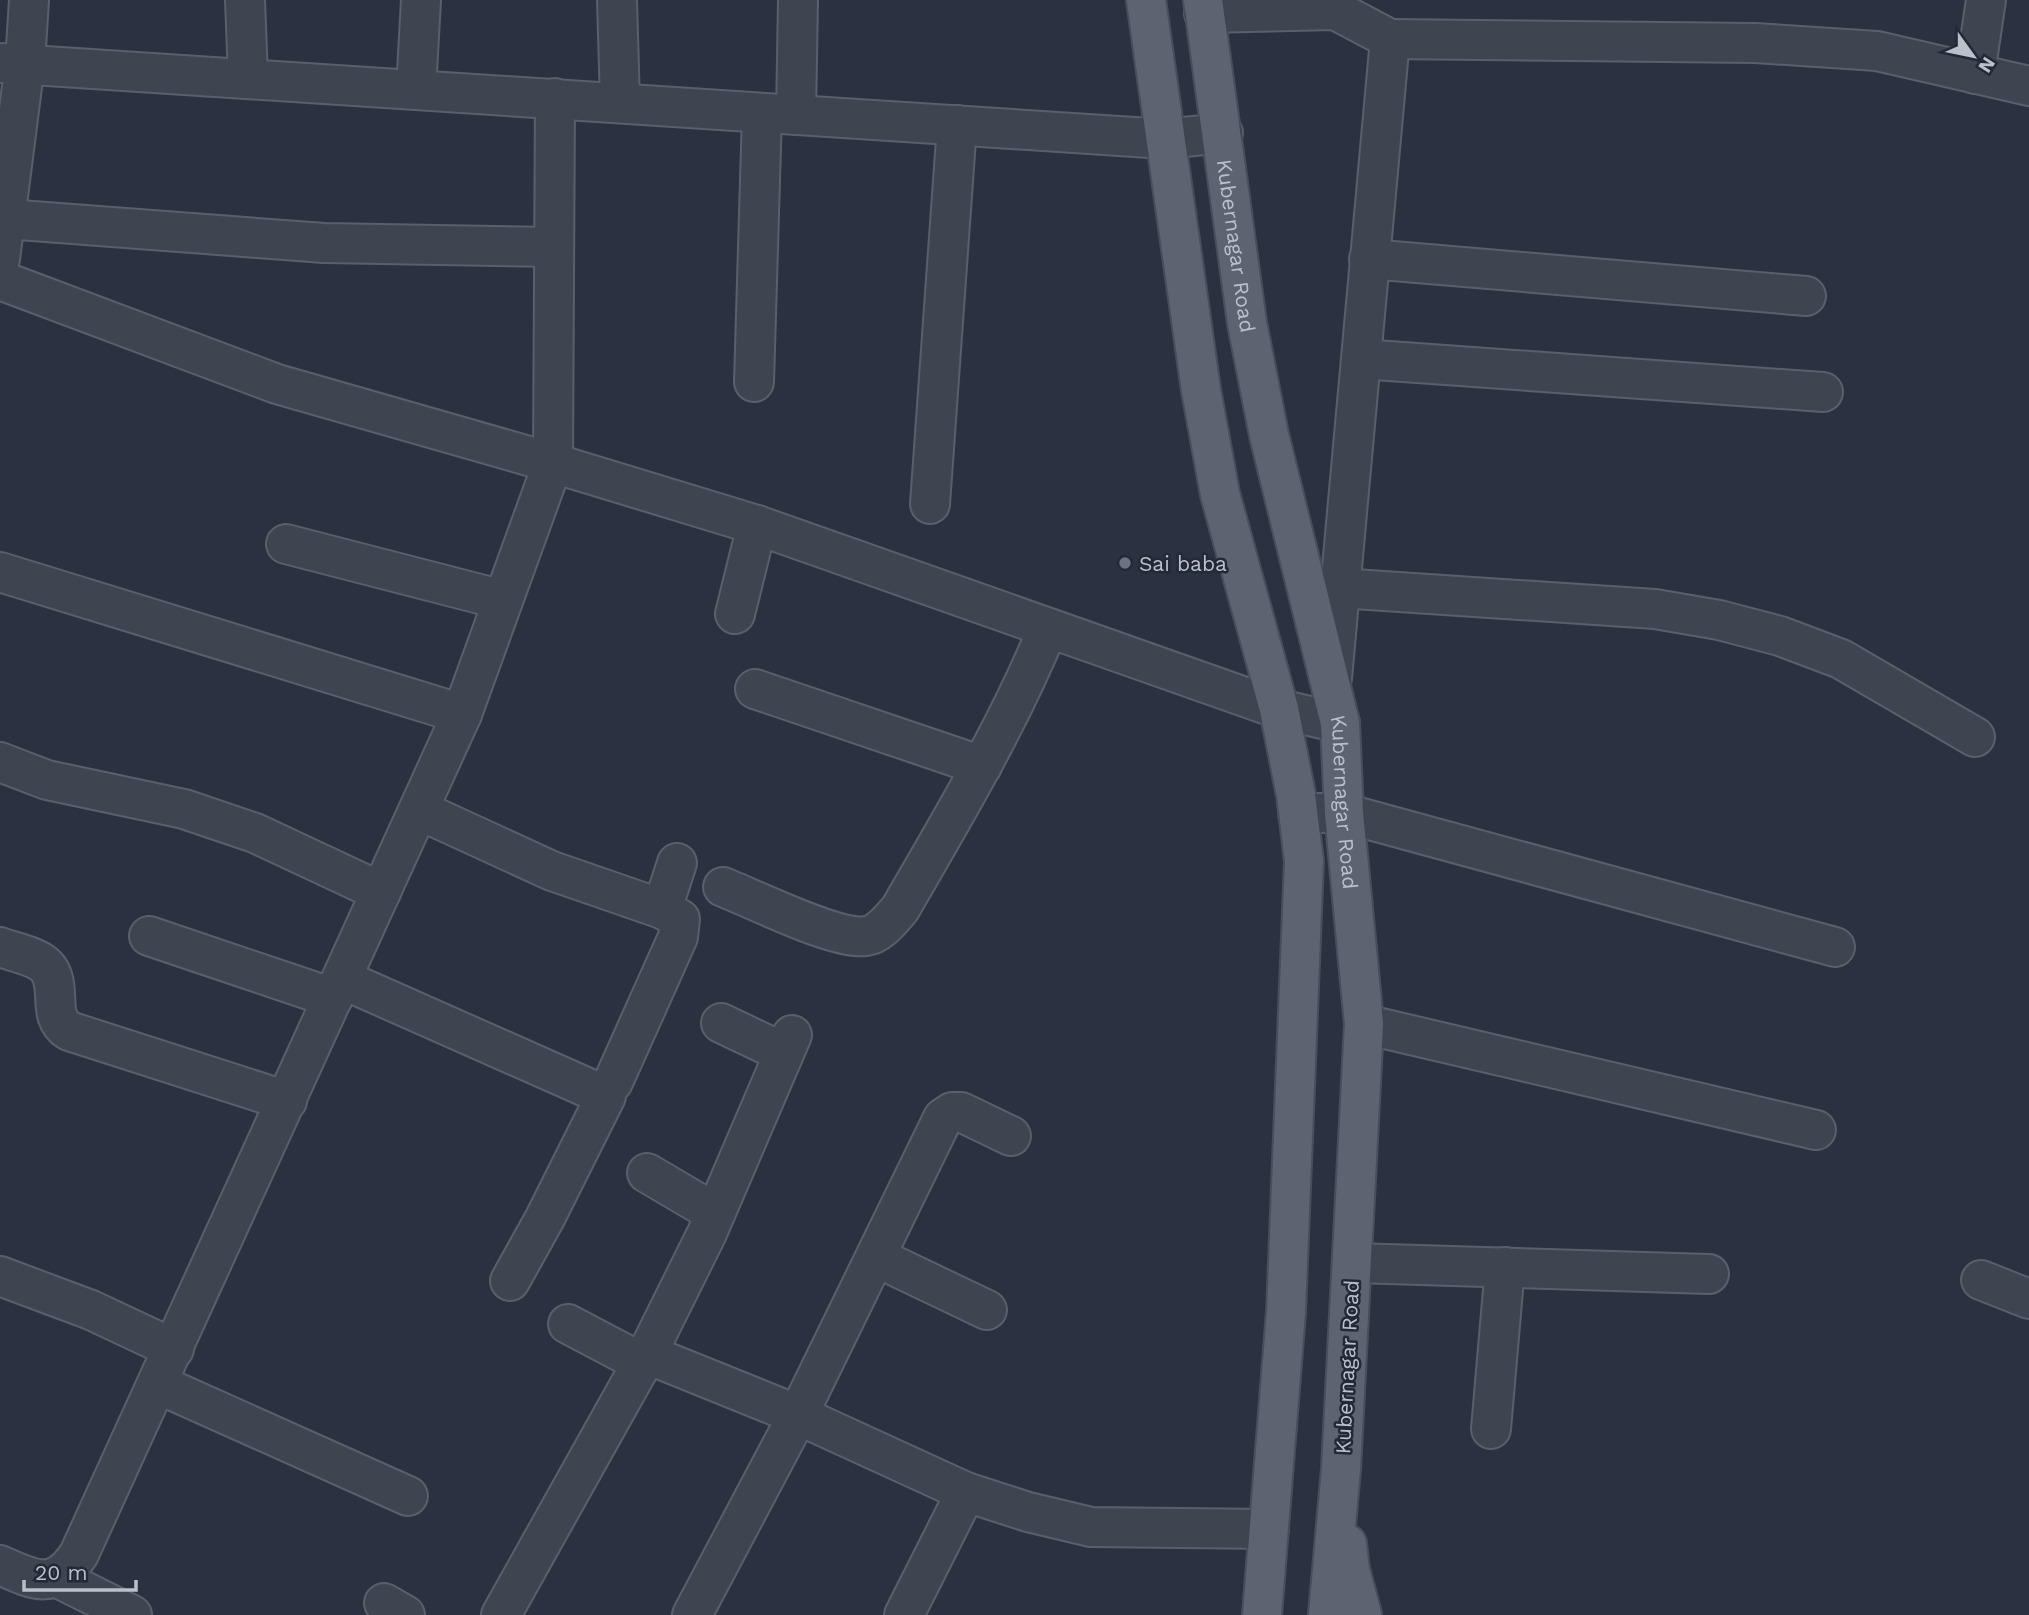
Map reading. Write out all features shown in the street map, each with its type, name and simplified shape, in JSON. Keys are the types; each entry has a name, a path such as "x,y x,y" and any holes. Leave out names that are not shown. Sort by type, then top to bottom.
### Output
{"main road":[{"path":"1146,0 1200,390 1220,494 1279,709 1304,861 1286,1312 1262,1615"},
{"name":"Kubernagar Road","path":"1204,7 1247,323 1266,422 1335,706 1364,1024 1341,1469 1328,1615"},
{"path":"1341,1469 1350,1570 1362,1615"}],"street":[{"path":"0,259 5,219 13,63 29,0"},
{"path":"246,0 248,79"},
{"path":"416,90 421,0"},
{"path":"617,0 620,103"},
{"path":"754,382 779,114 798,0"},
{"path":"1975,74 1986,0"},
{"path":"1204,7 1335,10 1390,39 1755,43 1877,51 2029,86"},
{"path":"0,280 277,384 554,463 757,526 1279,709 1335,706 1339,589 1390,39"},
{"path":"13,63 1166,139 1223,133"},
{"path":"0,1565 23,1576 44,1581 58,1578 69,1570 79,1554 461,714 554,463 555,99"},
{"path":"930,504 957,125"},
{"path":"5,219 324,243 554,247"},
{"path":"1369,259 1806,296"},
{"path":"1361,359 1823,393"},
{"path":"736,614 757,526"},
{"path":"286,544 503,600"},
{"path":"0,572 461,714"},
{"path":"1339,589 1655,609 1719,620 1780,636 1841,659 1975,737"},
{"path":"723,887 837,934 869,936 884,926 900,909 982,766 1030,671 1048,628"},
{"path":"755,689 982,766"},
{"path":"0,762 47,780 184,809 255,833 381,892"},
{"path":"419,810 552,871 662,909 680,919 678,937 613,1082"},
{"path":"1298,813 1344,813 1836,947"},
{"path":"662,909 677,863"},
{"path":"149,936 337,989 606,1096 510,1281"},
{"path":"0,947 47,967 54,988 56,1016 69,1031 287,1101"},
{"path":"501,1615 645,1358 715,1213 788,1044 721,1023"},
{"path":"1364,1024 1816,1130"},
{"path":"692,1615 798,1415 943,1118 952,1112 961,1112 1011,1136"},
{"path":"647,1173 715,1213"},
{"path":"876,1258 987,1310"},
{"path":"1353,1263 1709,1274"},
{"path":"1491,1429 1505,1267"},
{"path":"0,1276 91,1310 174,1349"},
{"path":"1981,1280 2029,1298"},
{"path":"568,1324 645,1358 798,1415 966,1492 1028,1512 1091,1527 1269,1529"},
{"path":"158,1384 408,1496"},
{"path":"904,1615 966,1492"},
{"path":"58,1578 132,1615"}],"place":[{"name":"Sai baba","path":"1125,563"}]}
